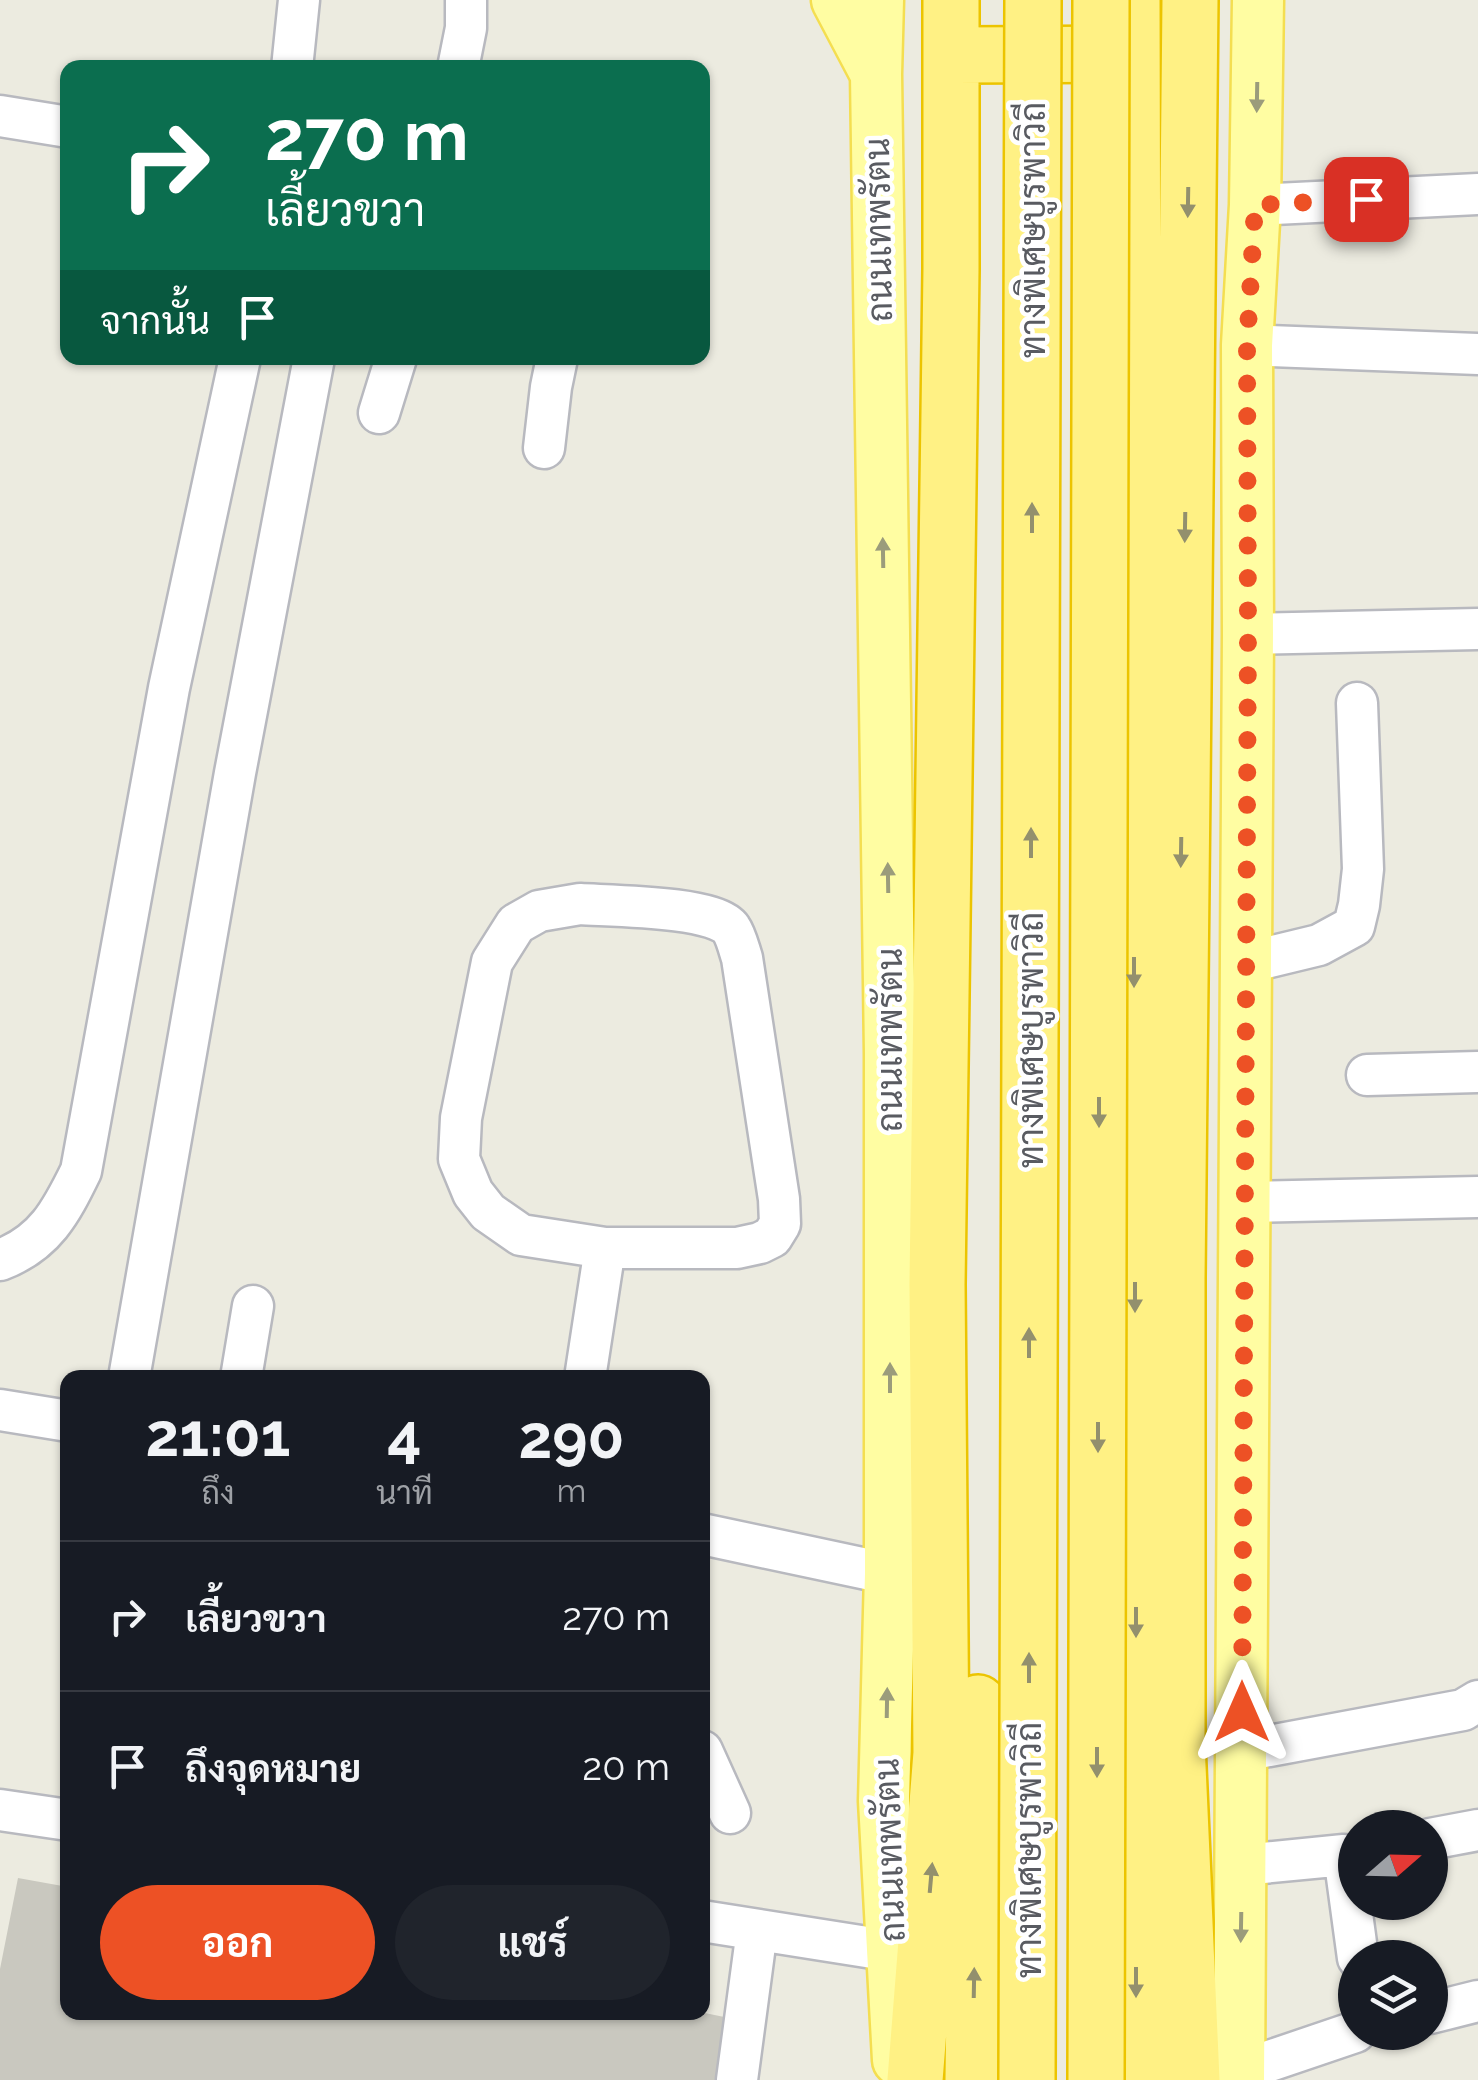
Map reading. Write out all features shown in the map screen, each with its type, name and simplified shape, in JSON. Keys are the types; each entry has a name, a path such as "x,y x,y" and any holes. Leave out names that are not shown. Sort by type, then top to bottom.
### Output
{"highway":[{"path":"952,0 978,1742 973,2080"},
{"path":"914,2080 941,1753 937,1284 952,0"},
{"name":"ทางพิเศษบูรพาวิถี","path":"1028,2080 1033,0"},
{"name":"ทางพิเศษบูรพาวิถี","path":"1096,2080 1101,0"},
{"path":"1132,0 1137,2080"},
{"path":"1190,0 1177,1278 1177,1744 1223,2077"},
{"path":"954,55 1132,54"}],"main road":[{"path":"837,0 876,74"},
{"name":"ถนนเทพรัตน","path":"878,0 890,1054 890,1574 884,1801 900,2080"},
{"path":"1223,2077 1242,1865 1247,346 1255,205 1258,0"}],"street":[{"path":"293,60 300,0"},
{"path":"460,60 466,0"},
{"path":"0,116 60,125"},
{"path":"1255,205 1478,194"},
{"path":"1247,346 1478,354"},
{"path":"0,1260 40,1238 62,1211 81,1171 169,688 238,365"},
{"path":"130,1370 235,773 313,365"},
{"path":"378,413 394,365"},
{"path":"544,448 554,365"},
{"path":"1248,634 1478,629"},
{"path":"1245,963 1320,945 1354,926 1363,869 1357,703"},
{"path":"580,904 673,910 716,918 731,927 742,958 780,1224 772,1237 737,1248 604,1248 520,1235 488,1212 473,1194 459,1158 461,1118 492,962 516,924 538,912 580,904"},
{"path":"1366,1074 1478,1072"},
{"path":"1244,1202 1478,1197"},
{"path":"585,1370 604,1248"},
{"path":"242,1370 253,1306"},
{"path":"0,1410 60,1420"},
{"path":"710,1536 890,1574"},
{"path":"1242,1751 1464,1710 1478,1701"},
{"path":"710,1769 730,1813"},
{"path":"0,1810 60,1819"},
{"path":"1448,1836 1478,1830"},
{"path":"1242,1865 1338,1855"},
{"path":"710,1922 892,1951"},
{"path":"738,2080 757,1930"},
{"path":"1448,2008 1478,2001"},
{"path":"1223,2077 1338,2038"}],"building":[{"path":"18,1878 60,1886 60,2020 710,2020 710,2014 729,2018 717,2080 0,2080 0,1969"}],"route":[{"path":"1242,1712 1247,346 1255,205 1366,199"}]}
